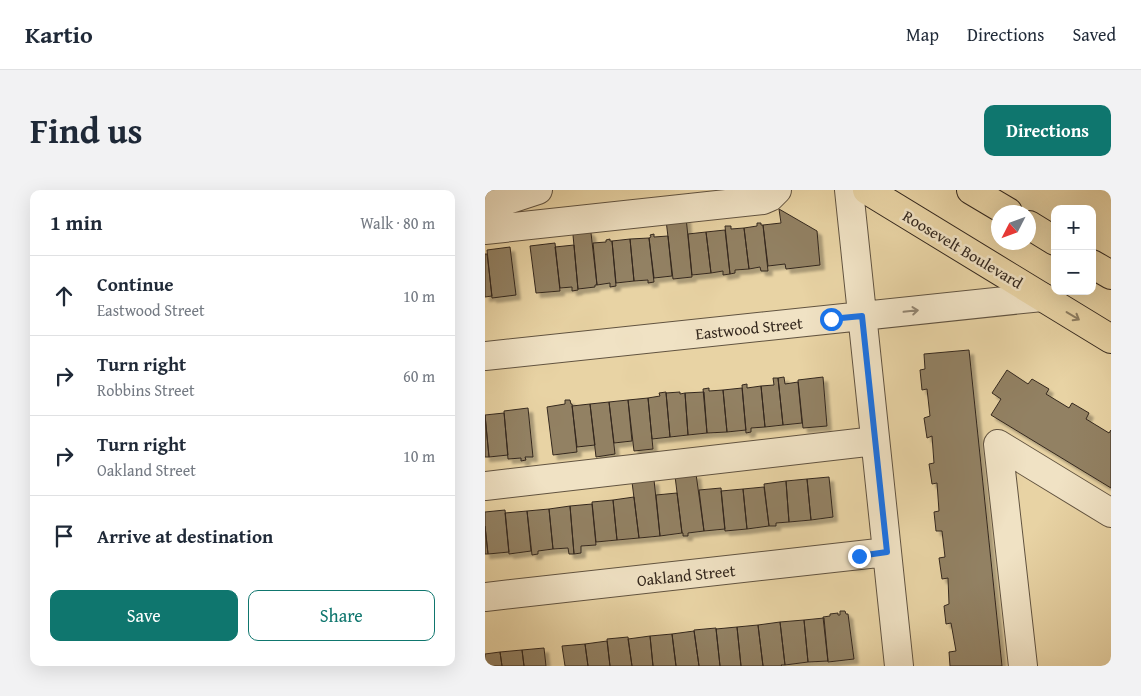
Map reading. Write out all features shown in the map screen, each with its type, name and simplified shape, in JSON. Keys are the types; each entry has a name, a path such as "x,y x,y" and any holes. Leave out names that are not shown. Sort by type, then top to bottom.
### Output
{"highway":[{"name":"Roosevelt Boulevard","path":"867,190 1111,339"},
{"path":"971,190 996,205"},
{"path":"1036,229 1051,239"},
{"path":"1096,266 1111,275"}],"street":[{"path":"485,202 498,203 538,190"},
{"path":"485,230 763,200 770,197 777,190"},
{"path":"849,190 899,666"},
{"name":"Eastwood Street","path":"485,356 1042,297"},
{"path":"485,486 875,442"},
{"path":"1023,666 998,444 1111,514"},
{"name":"Oakland Street","path":"485,597 887,552"}],"building":[{"path":"779,209 817,231 820,265 786,269 785,264 768,266 763,225 781,223"},
{"path":"686,217 692,277 673,279 666,220"},
{"path":"757,223 763,225 768,271 761,271 760,267 749,269 744,228 757,226"},
{"path":"725,226 731,226 731,229 744,228 749,269 735,270 735,273 730,274"},
{"path":"588,230 591,233 597,285 595,287 578,289 573,235 575,232"},
{"path":"725,230 730,274 723,275 723,271 711,273 706,232"},
{"path":"706,232 711,273 692,275 688,234"},
{"path":"654,234 654,237 668,236 672,276 654,278 649,238 651,237 650,235"},
{"path":"649,238 654,282 648,283 648,280 634,281 630,239"},
{"path":"610,239 612,241 616,286 610,287 610,283 597,285 593,243 606,242 606,240"},
{"path":"630,239 634,281 616,283 612,241"},
{"path":"555,243 560,291 536,293 530,246"},
{"path":"574,245 578,290 572,291 572,287 560,288 555,247"},
{"path":"510,247 516,295 492,298 487,250"},
{"path":"485,254 487,254 492,296 485,297"},
{"path":"969,350 1002,666 950,666 949,652 956,651 951,623 946,624 944,606 949,604 948,578 942,579 939,558 945,557 942,531 936,531 934,512 939,511 937,483 932,484 929,464 934,463 932,436 927,438 924,418 930,416 927,389 922,390 920,370 925,369 924,354"},
{"path":"1007,370 1028,384 1032,379 1049,389 1046,394 1069,408 1072,403 1089,413 1086,419 1109,433 1111,430 1111,488 991,415 1001,399 992,393"},
{"path":"784,377 785,384 798,382 802,423 783,425 778,378"},
{"path":"823,377 827,426 803,428 798,380"},
{"path":"773,378 778,378 783,425 765,427 761,386 774,385"},
{"path":"747,384 747,388 761,386 765,427 751,428 751,432 746,433 742,385"},
{"path":"709,388 709,391 723,390 727,432 707,433 703,389"},
{"path":"742,388 746,430 727,432 723,390"},
{"path":"666,392 670,437 652,439 648,398 660,396 659,393"},
{"path":"680,392 680,394 685,393 688,435 670,437 666,393"},
{"path":"704,392 707,433 688,435 685,393"},
{"path":"648,398 653,449 634,451 628,400"},
{"path":"565,400 570,400 572,404 577,452 553,455 547,407 565,404"},
{"path":"628,400 632,441 614,443 609,402"},
{"path":"609,402 615,454 596,457 590,404"},
{"path":"590,404 595,445 577,447 572,406"},
{"path":"528,408 533,457 525,457 526,460 521,461 521,458 508,459 504,411"},
{"path":"504,413 508,455 489,457 485,415"},
{"path":"485,415 489,457 485,457"},
{"path":"696,474 704,531 688,533 688,536 683,536 675,476"},
{"path":"829,477 833,517 811,520 807,479"},
{"path":"807,479 811,520 789,522 786,481"},
{"path":"654,480 660,536 639,538 632,482"},
{"path":"786,481 789,522 776,523 776,526 769,526 764,484"},
{"path":"764,487 769,526 747,529 743,489"},
{"path":"721,488 725,529 704,531 699,490"},
{"path":"743,489 747,529 725,531 721,491"},
{"path":"677,493 682,533 660,536 656,495"},
{"path":"634,497 639,538 617,540 613,500"},
{"path":"613,500 617,540 596,542 592,502"},
{"path":"592,504 596,545 581,546 581,553 574,554 570,506"},
{"path":"570,506 574,554 569,554 568,548 553,549 549,509"},
{"path":"549,509 553,549 538,551 538,554 532,555 527,511"},
{"path":"505,510 509,552 488,554 485,512"},
{"path":"527,511 531,551 509,554 505,513"},
{"path":"485,526 488,554 485,554"},
{"path":"840,611 845,611 848,614 854,659 828,662 823,617 838,613 840,615"},
{"path":"824,618 828,661 808,662 804,620"},
{"path":"804,620 808,662 785,665 780,622"},
{"path":"780,622 785,665 763,666 758,625"},
{"path":"758,625 763,666 741,666 737,627"},
{"path":"737,627 741,666 720,666 716,629"},
{"path":"716,628 720,666 699,666 694,630"},
{"path":"694,631 699,666 676,666 672,634"},
{"path":"672,634 676,666 653,666 650,636"},
{"path":"650,636 653,666 632,666 628,639"},
{"path":"628,637 632,666 610,666 607,639"},
{"path":"607,641 610,666 588,666 585,644"},
{"path":"585,644 588,666 565,666 562,646"},
{"path":"544,648 546,666 524,666 522,650"},
{"path":"522,650 524,666 502,666 500,652"},
{"path":"500,652 502,666 485,666 485,654"}],"route":[{"path":"831,319 862,316 887,552 859,556"}]}
